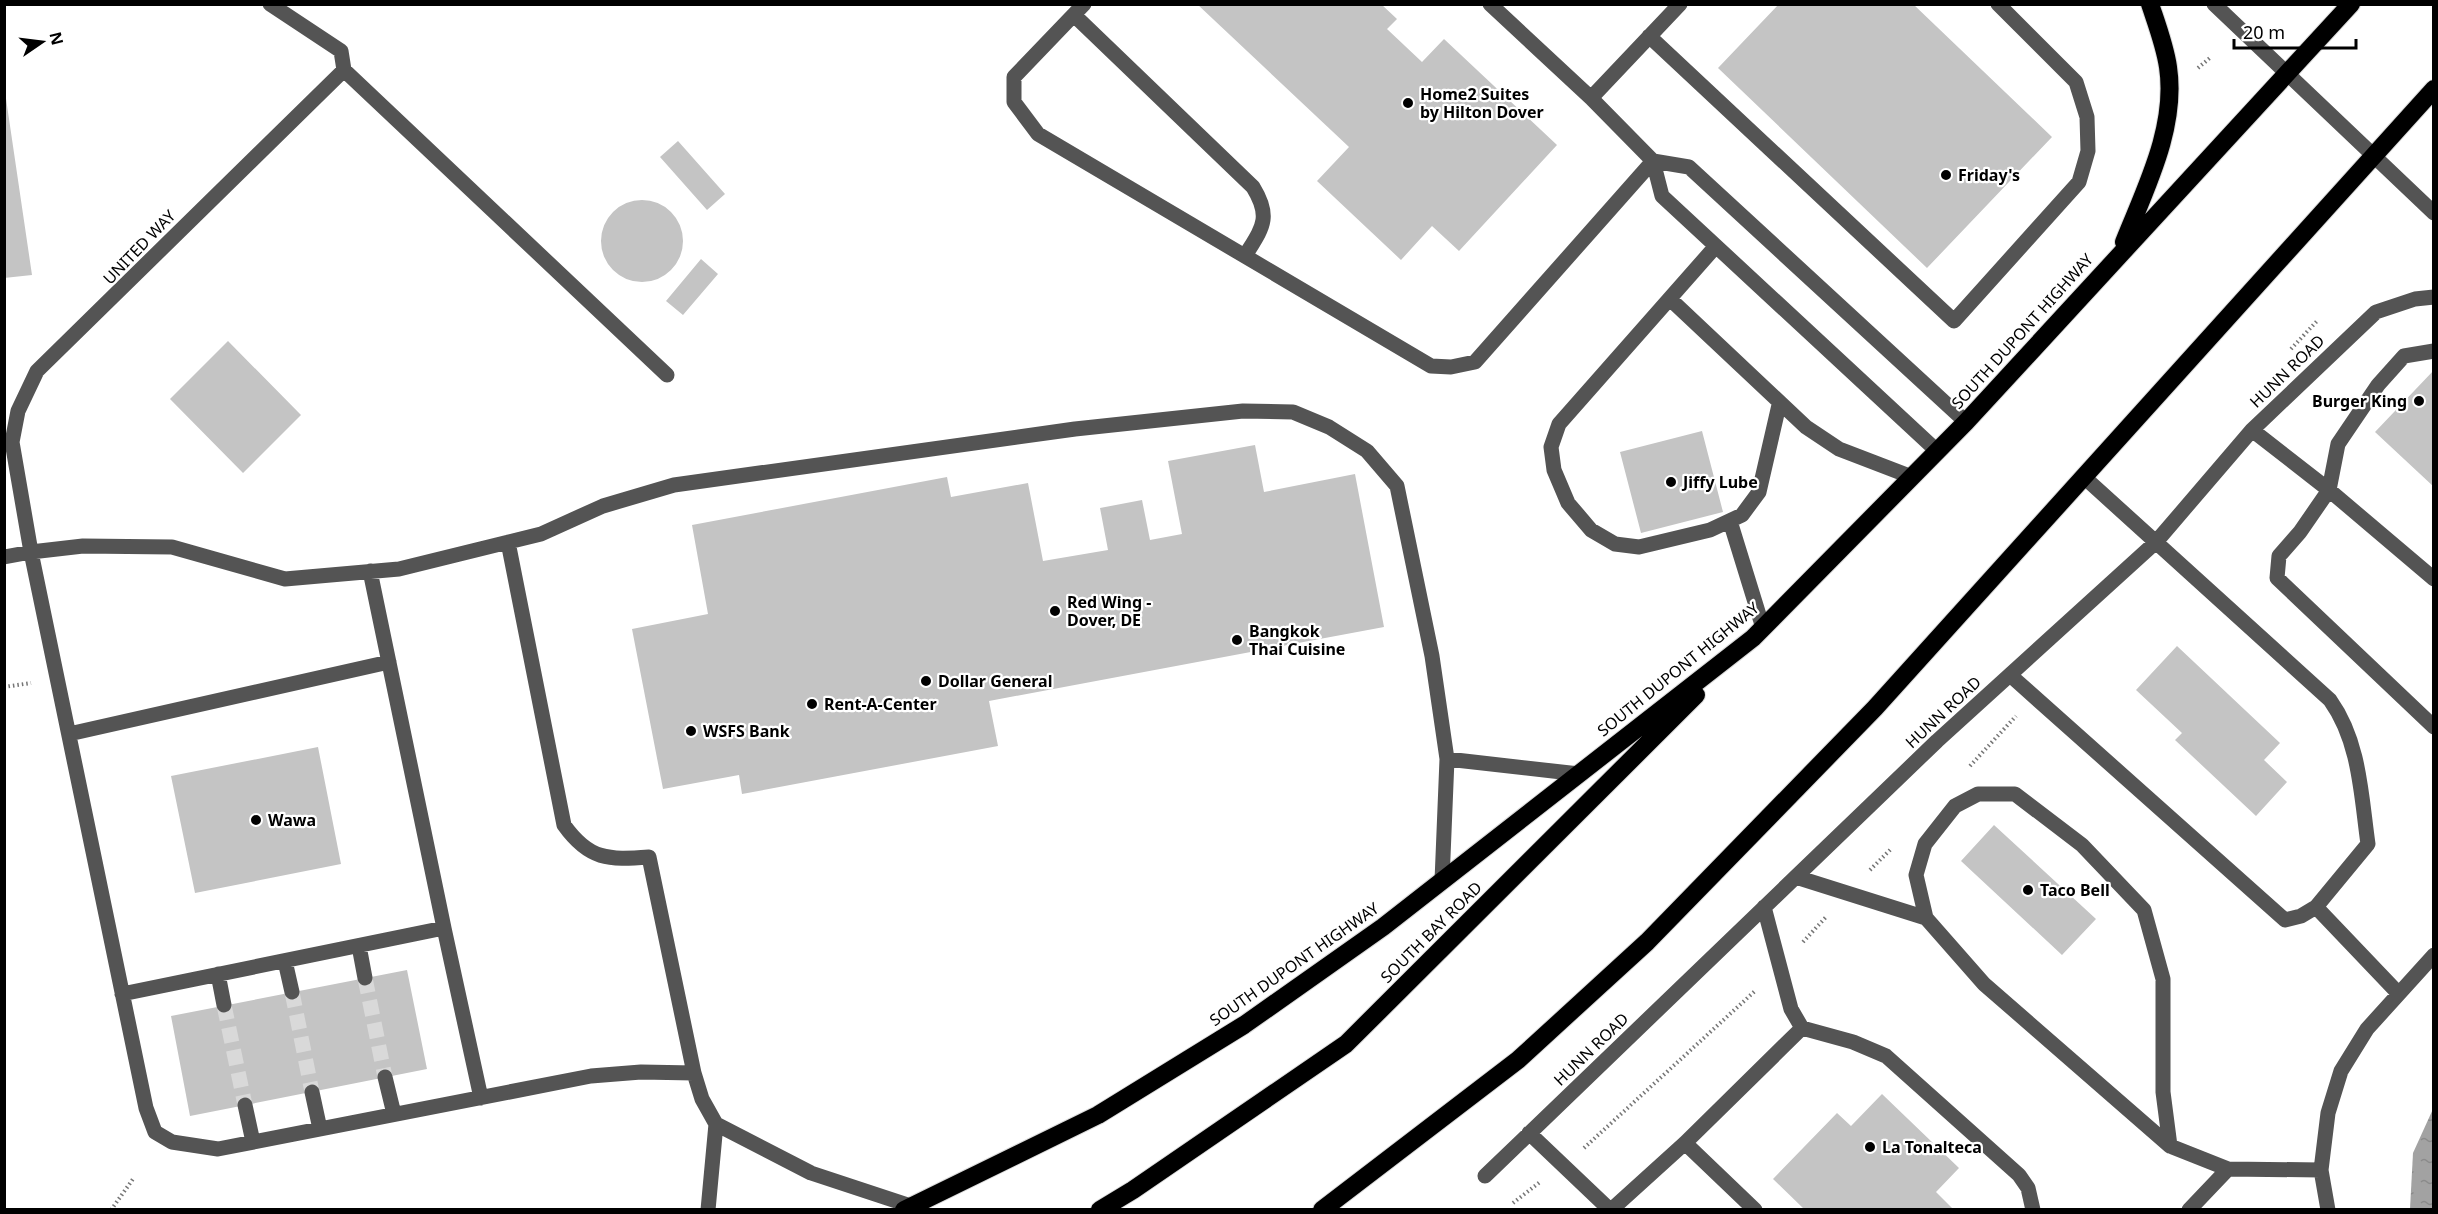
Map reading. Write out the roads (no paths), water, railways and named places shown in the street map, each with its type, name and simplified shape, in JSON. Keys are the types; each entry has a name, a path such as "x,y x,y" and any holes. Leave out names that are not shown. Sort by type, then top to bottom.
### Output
{"highway":[{"path":"2119,253 2154,166 2168,106 2168,68 2150,4"},
{"name":"SOUTH DUPONT HIGHWAY","path":"908,1208 1108,1109 1244,1025 1383,927 1758,633 1966,422 2119,253 2351,4"},
{"path":"1322,1209 1518,1060 1647,942 1875,708 2433,89"},
{"name":"SOUTH BAY ROAD","path":"1100,1209 1133,1190 1346,1044 1758,633"}],"street":[{"path":"270,4 341,51 344,70 667,375"},
{"path":"1490,4 1591,98 1653,161 1662,196 1937,452"},
{"path":"1591,98 1680,4"},
{"path":"1649,36 1954,321 2079,182 2088,151 2087,117 2076,82 1998,4"},
{"path":"2214,4 2433,213"},
{"path":"1245,256 1262,229 1265,216 1262,202 1253,187 1079,10 1014,77 1014,102 1038,134 1431,366 1451,368 1474,362 1653,161"},
{"name":"UNITED WAY","path":"344,70 37,371 18,411 12,442 31,552 146,1108 155,1132 172,1142 218,1149 591,1076 641,1072 694,1073"},
{"path":"1653,161 1689,167 1966,422"},
{"path":"1716,246 1559,424 1551,447 1554,470 1568,503 1591,530 1615,544 1639,547 1710,530 1742,515 1759,492 1779,405"},
{"name":"HUNN ROAD","path":"1485,1176 1764,907 2010,675 2156,542 2252,430 2376,312 2415,299 2433,297"},
{"path":"1670,299 1779,405 1839,449 1912,477"},
{"path":"2433,351 2404,356 2378,385 2338,444 2329,490 2300,532 2279,556 2277,578 2433,727"},
{"path":"4,557 83,546 172,547 285,579 399,569 541,534 603,506 674,485 1086,428 1243,411 1293,412 1329,427 1367,452 1397,486 1432,656 1447,759 1442,881"},
{"path":"2252,430 2329,490 2433,579"},
{"path":"2010,675 2285,920 2301,916 2316,907 2368,844 2354,746 2344,719 2330,700 2084,477"},
{"path":"1730,521 1758,633"},
{"path":"508,542 564,825 578,844 597,855 622,859 649,857 694,1073 702,1099 716,1124 811,1173 908,1208"},
{"path":"370,571 481,1098"},
{"path":"69,734 389,662"},
{"path":"1447,759 1579,774"},
{"path":"2170,1146 2163,1092 2163,979 2144,910 2082,845 2015,794 1978,794 1955,806 1935,828 1925,844 1916,875 1926,918 1984,984 2170,1146 2228,1169 2321,1170"},
{"path":"1796,877 1926,918"},
{"path":"1764,907 1791,1009 1802,1028 1842,1039 1886,1056 2019,1175 2028,1188 2033,1209"},
{"path":"2316,907 2398,993"},
{"path":"122,994 444,928"},
{"path":"359,946 365,978"},
{"path":"2328,1209 2321,1170 2328,1113 2341,1071 2367,1029 2433,955"},
{"path":"285,961 292,992"},
{"path":"218,975 224,1005"},
{"path":"1529,1133 1611,1209 1685,1143 1802,1028"},
{"path":"386,1077 394,1114"},
{"path":"312,1092 320,1129"},
{"path":"245,1105 253,1142"},
{"path":"708,1209 716,1124"},
{"path":"1685,1143 1755,1209"},
{"path":"2189,1209 2228,1169"}],"water":[{"path":"2433,1109 2433,1209 2410,1209 2413,1153"}],"tunnel":[{"path":"365,978 385,1077"},
{"path":"292,992 312,1092"},
{"path":"224,1005 245,1105"}],"place":[{"name":"Home2 Suites by Hilton Dover","path":"1408,103"},
{"name":"Friday's","path":"1946,175"},
{"name":"Burger King","path":"2419,401"},
{"name":"Jiffy Lube","path":"1671,482"},
{"name":"Red Wing - Dover, DE","path":"1055,611"},
{"name":"Bangkok Thai Cuisine","path":"1237,640"},
{"name":"Dollar General","path":"926,681"},
{"name":"Rent-A-Center","path":"812,704"},
{"name":"WSFS Bank","path":"691,731"},
{"name":"Wawa","path":"256,820"},
{"name":"Taco Bell","path":"2028,890"},
{"name":"La Tonalteca","path":"1870,1147"}]}
